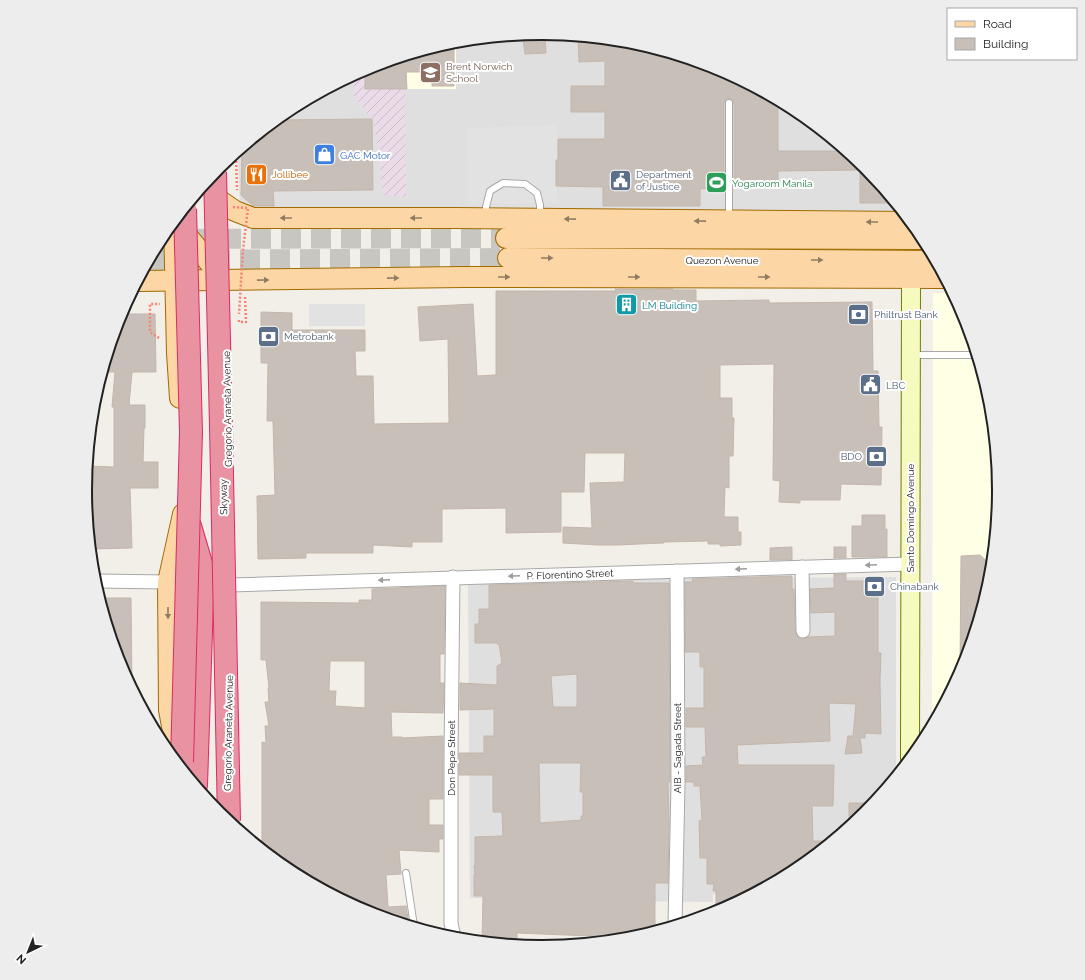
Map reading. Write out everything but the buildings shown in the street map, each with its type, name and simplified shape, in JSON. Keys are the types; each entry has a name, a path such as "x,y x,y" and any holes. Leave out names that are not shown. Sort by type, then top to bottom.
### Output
{"highway":[{"name":"Skyway","path":"215,181 228,811"},
{"path":"182,760 191,432 185,216"},
{"path":"184,506 203,570 196,778"}],"main road":[{"name":"Gregorio Araneta Avenue","path":"221,175 229,484 230,585 228,812"},
{"path":"222,202 235,211 253,218 540,218 904,222"},
{"path":"178,226 224,280"},
{"path":"174,231 177,353 184,506 191,585 188,712 184,763"},
{"path":"506,238 916,239"},
{"name":"Quezon Avenue","path":"508,258 930,261"},
{"path":"144,281 465,277 939,278"},
{"name":"Santo Domingo Avenue","path":"910,750 911,278"},
{"path":"176,751 169,710 168,582 184,506"}],"street":[{"name":"P. Florentino Street","path":"230,585 910,564"},
{"path":"802,567 803,631"},
{"name":"AIB - Sagada Street","path":"675,920 678,784 677,571"},
{"name":"Don Pepe Street","path":"452,930 451,923 451,763 453,577"},
{"path":"102,581 168,582"}],"lane":[{"path":"728,221 729,103"},
{"path":"486,218 486,207 490,191 504,183 525,184 537,193 540,205 540,218"},
{"path":"911,355 972,355"},
{"path":"406,873 413,921"}],"path":[{"path":"239,322 246,322 245,298"},
{"path":"150,332 150,304 162,303"}],"shaded area":[{"path":"542,40 601,44 659,55 715,74 742,86 793,116 839,152 881,193 903,220 240,213 238,159 269,133 292,116 318,100 343,86 370,74 426,55 484,44"},
{"name":"Brent Norwich School","path":"456,49 456,89 407,89 407,61 426,55"},
{"path":"405,62 406,197 383,195 374,121 354,97 353,81"},
{"path":"557,125 557,203 468,204 467,128"},
{"path":"933,293 947,293 969,345 984,402 992,461 992,519 984,578 969,635 946,689 932,715"},
{"path":"309,304 365,304 365,326 309,326"},
{"path":"896,577 896,769 861,808 816,847 793,864 740,895 713,894 713,902 470,898 468,579"}],"tunnel":[{"path":"169,239 506,238"},
{"path":"156,260 508,258"}],"place":[{"name":"Brent Norwich School","path":"431,72"},
{"name":"GAC Motor","path":"325,155"},
{"name":"Jollibee","path":"257,174"},
{"name":"Department of Justice","path":"620,180"},
{"name":"Yogaroom Manila","path":"717,183"},
{"name":"LM Building","path":"626,305"},
{"name":"Philtrust Bank","path":"859,314"},
{"name":"Metrobank","path":"269,336"},
{"name":"LBC","path":"871,385"},
{"name":"BDO","path":"877,456"},
{"name":"Chinabank","path":"874,586"}]}
